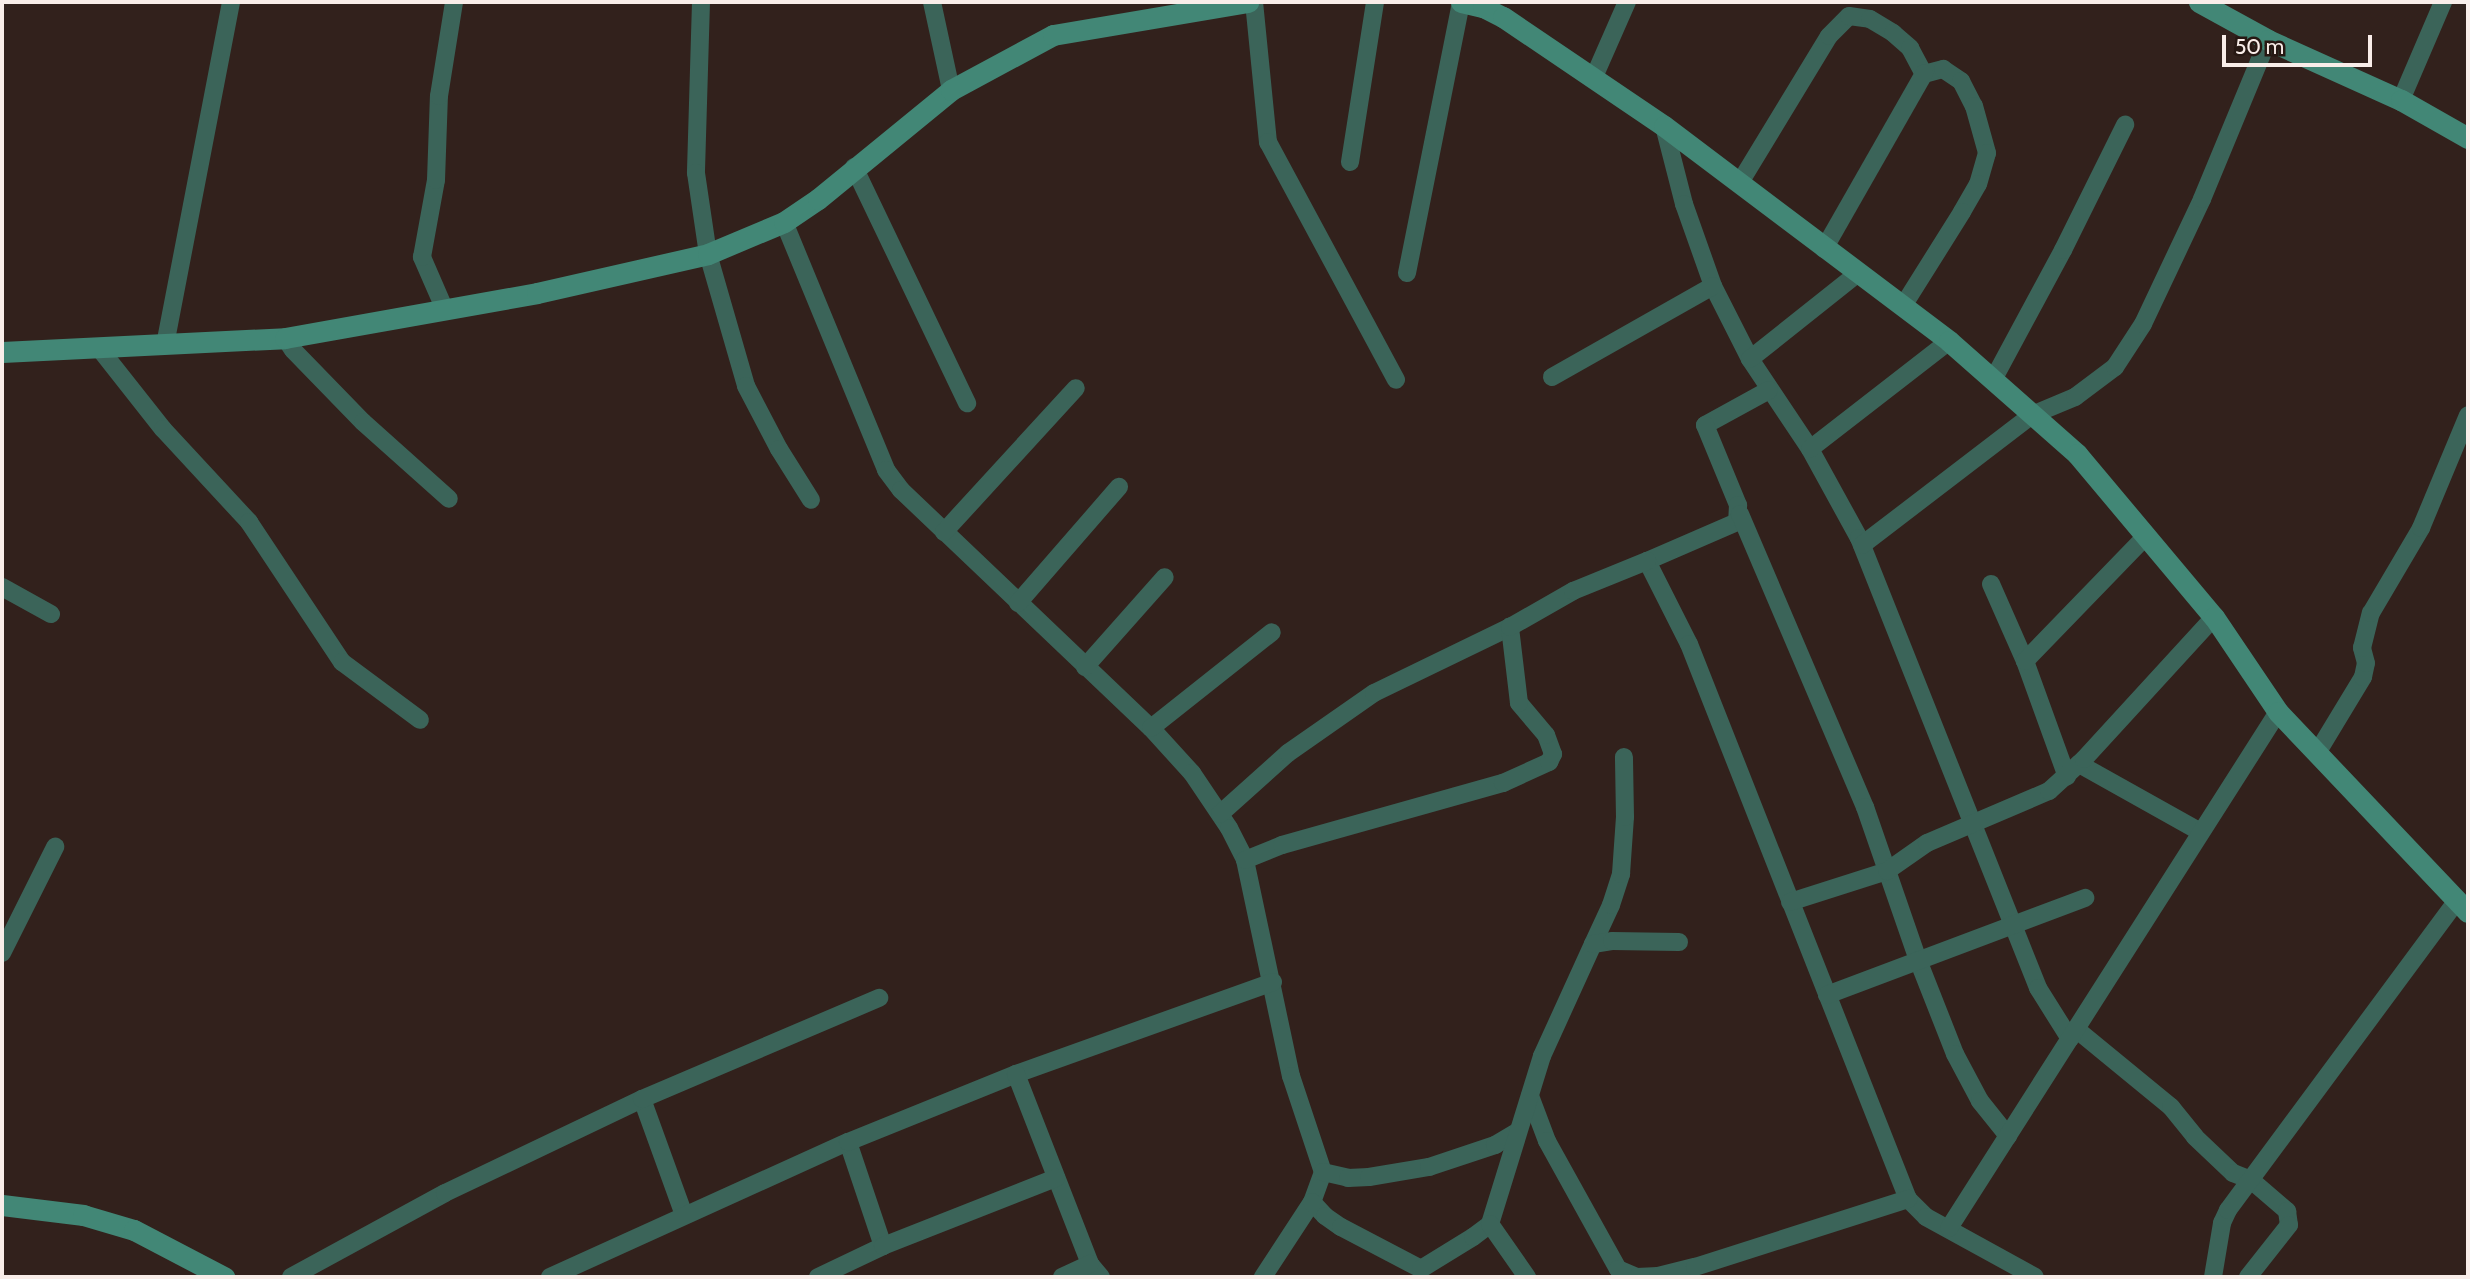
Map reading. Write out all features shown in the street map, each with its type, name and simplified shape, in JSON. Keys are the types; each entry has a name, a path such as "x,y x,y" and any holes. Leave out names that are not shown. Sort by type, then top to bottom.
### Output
{"street":[{"path":"165,345 231,2"},
{"path":"445,310 422,257 436,180 439,96 454,2"},
{"path":"701,2 696,173 708,254 746,386 779,449 811,500"},
{"path":"932,2 951,90"},
{"path":"2,352 285,338 537,293 708,254 784,222 818,199 853,167 951,90 1053,35 1248,2"},
{"path":"1254,2 1268,142 1395,380"},
{"path":"1350,162 1376,2"},
{"path":"1407,273 1461,2 1483,7 1503,17 1664,126 1949,341 2077,454 2214,617 2278,712 2462,907 2251,1180 2222,1223 2213,1277"},
{"path":"1594,77 1627,2"},
{"path":"2199,2 2221,8 2268,40 2401,100 2468,138"},
{"path":"2401,100 2443,2"},
{"path":"1739,184 1829,36 1849,16 1870,19 1893,33 1910,48 1924,74"},
{"path":"1862,545 2032,415 2075,397 2115,367 2128,350 2202,199 2268,40"},
{"path":"1824,249 1924,74 1944,69 1961,81 1974,106 1987,153 1978,184 1903,306"},
{"path":"1993,380 2063,250 2124,125"},
{"path":"1664,126 1684,204 1713,286 1749,359 1810,449 1862,545 2038,988 2073,1034 2171,1107 2195,1137 2233,1173 2251,1180 2287,1212 2289,1225 2248,1277"},
{"path":"853,167 967,403"},
{"path":"784,222 886,470 901,490 944,533 1151,728 1192,773 1220,814 1245,860 1291,1076 1323,1172 1312,1202 1263,1277"},
{"path":"1749,359 1857,274"},
{"path":"1552,377 1713,286"},
{"path":"285,338 293,350 363,422 449,499"},
{"path":"1810,449 1949,341"},
{"path":"99,348 163,429 249,522 342,662 420,720"},
{"path":"944,533 1076,388"},
{"path":"1769,390 1705,425 1740,514 1865,807 1918,960 1965,1077 2008,1136"},
{"path":"2317,753 2363,677 2366,663 2362,648 2371,613 2421,528 2468,415"},
{"path":"1018,603 1119,487"},
{"path":"1220,814 1288,753 1374,693 1510,627 1573,591 1737,523 1740,514"},
{"path":"2025,661 2147,535"},
{"path":"1647,561 1689,644 1908,1199 1926,1217 2035,1277"},
{"path":"1085,667 1165,577"},
{"path":"1991,584 2073,771 2199,831"},
{"path":"2,587 51,614"},
{"path":"1790,902 1887,871 1927,843 2049,791 2073,771 2214,617"},
{"path":"1245,860 1282,845 1503,783 1549,762 1553,754 1546,735 1519,703 1510,627"},
{"path":"1151,728 1272,632"},
{"path":"1949,1228 2199,831 2278,712"},
{"path":"1312,1202 1325,1216 1341,1227 1427,1273 1490,1224 1513,1158 1518,1131 1542,1056 1611,905 1621,874 1625,817 1624,757"},
{"path":"2,953 55,847"},
{"path":"1827,995 2085,898"},
{"path":"1593,944 1612,941 1679,942"},
{"path":"550,1277 848,1142 1016,1074 1273,982"},
{"path":"291,1277 445,1193 642,1099 879,998"},
{"path":"1016,1074 1096,1271 1062,1277"},
{"path":"1530,1096 1547,1141 1618,1269 1637,1277 1658,1276 1695,1267 1908,1199"},
{"path":"642,1099 684,1215"},
{"path":"1323,1172 1348,1178 1429,1167 1495,1145 1518,1131"},
{"path":"848,1142 883,1246"},
{"path":"818,1277 883,1246 1056,1178"},
{"path":"2,1205 83,1215 134,1230 201,1271 224,1277"},
{"path":"1490,1224 1527,1277"}]}
